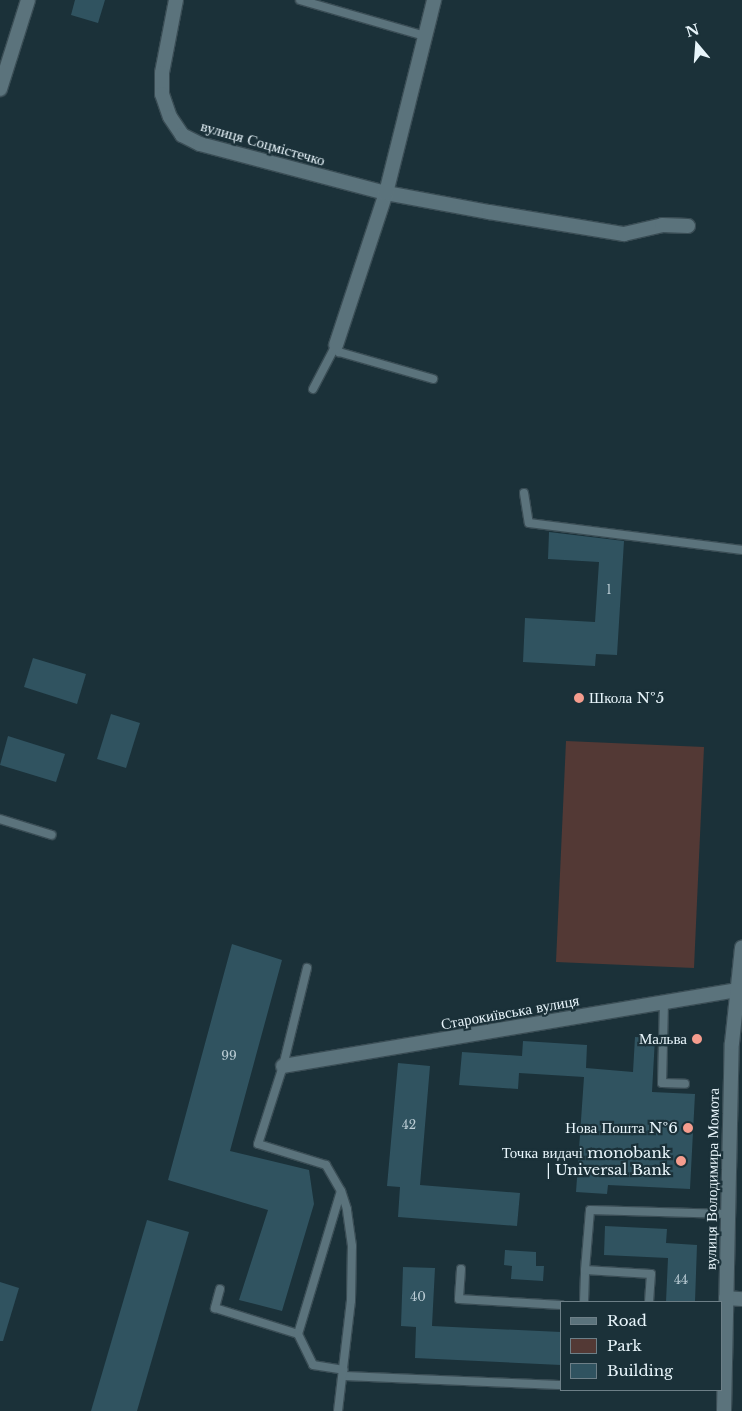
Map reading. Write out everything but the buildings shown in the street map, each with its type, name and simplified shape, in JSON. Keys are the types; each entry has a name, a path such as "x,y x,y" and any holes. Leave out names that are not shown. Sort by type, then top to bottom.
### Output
{"street":[{"path":"0,89 28,0"},
{"name":"вулиця Соцмістечко","path":"176,0 162,73 162,94 170,117 182,134 200,144 386,192 624,234 662,225 688,226"},
{"path":"336,345 386,192 434,0"},
{"name":"вулиця Володимира Момота","path":"724,1411 732,1043 740,989 742,948"},
{"name":"Старокиївська вулиця","path":"284,1066 740,989"},
{"path":"726,1298 742,1300"}],"lane":[{"path":"300,0 425,36"},
{"path":"336,345 339,352 433,379"},
{"path":"313,389 336,345"},
{"path":"524,493 528,523 742,550"},
{"path":"0,819 52,835"},
{"path":"306,968 284,1066 258,1144 326,1165 342,1190 347,1209 352,1246 352,1301 338,1411"},
{"path":"664,1002 662,1083 685,1084"},
{"path":"342,1190 298,1334 313,1365 343,1373 560,1385"},
{"path":"584,1301 590,1210 728,1214"},
{"path":"461,1269 459,1299 560,1305"},
{"path":"586,1270 651,1274 649,1301"},
{"path":"220,1289 215,1308 298,1334"}],"green space":[{"path":"566,741 704,747 694,968 556,962"}],"place":[{"name":"Школа №5","path":"579,698"},
{"name":"Мальва","path":"697,1039"},
{"name":"Нова Пошта №6","path":"688,1128"},
{"name":"Точка видачі monobank | Universal Bank","path":"681,1161"}]}
